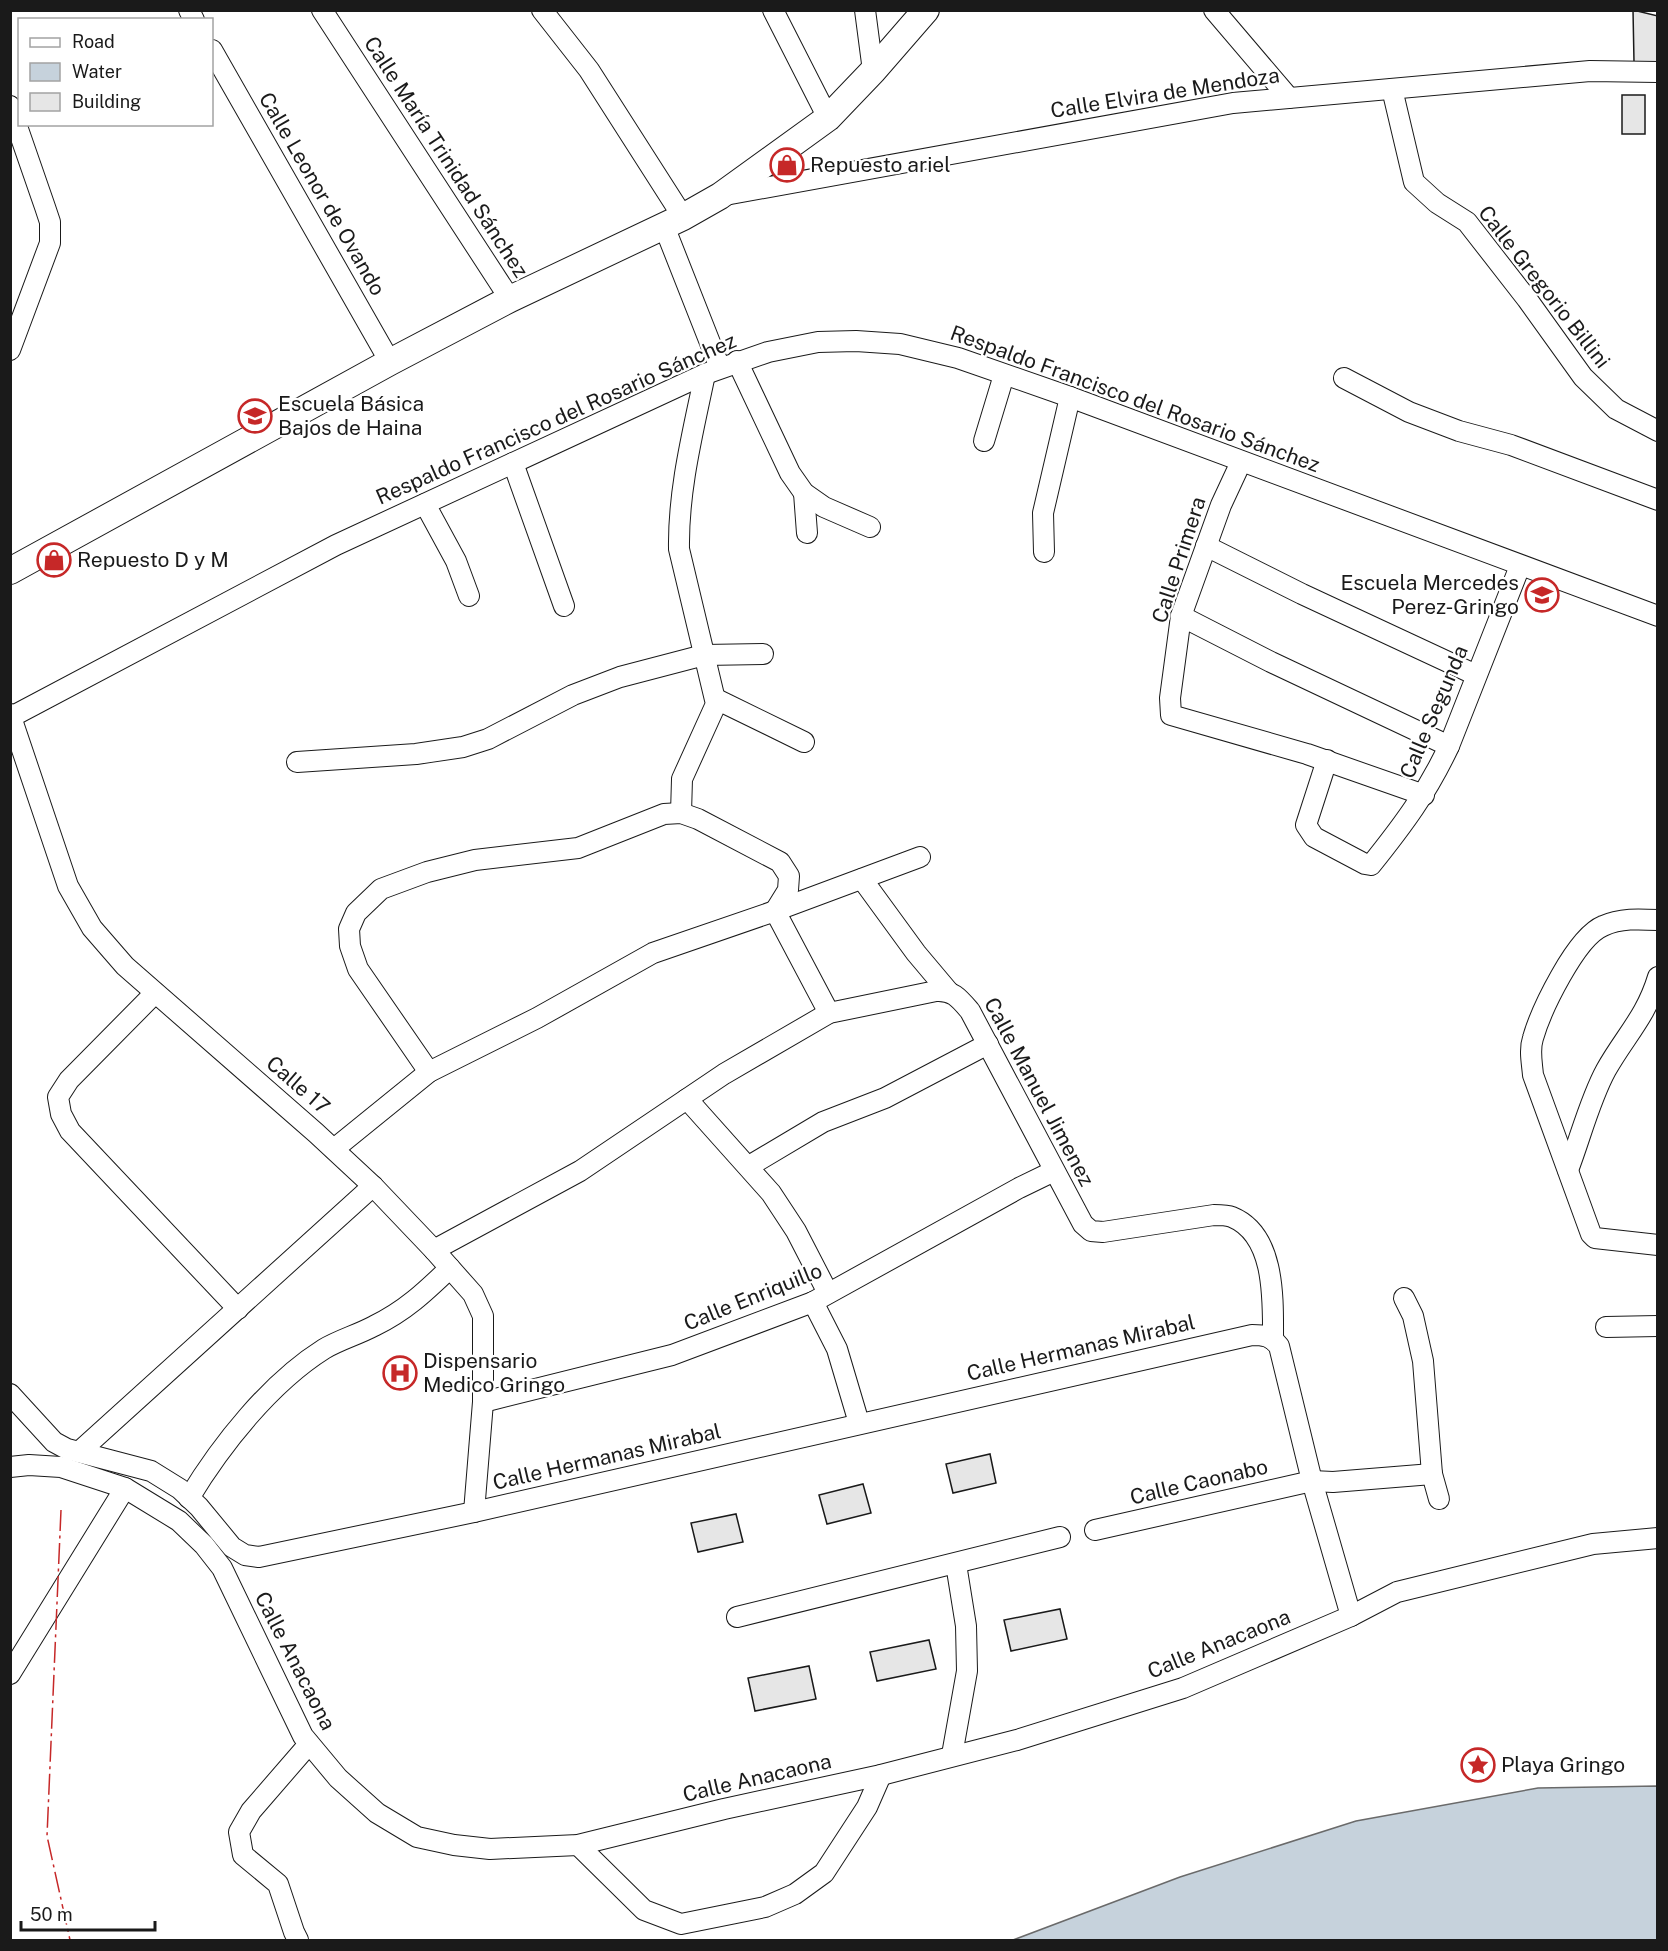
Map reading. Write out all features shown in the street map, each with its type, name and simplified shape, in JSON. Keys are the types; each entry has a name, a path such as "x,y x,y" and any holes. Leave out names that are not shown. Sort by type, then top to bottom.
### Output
{"main road":[{"path":"10,572 390,362 720,196 828,118 926,10"}],"street":[{"path":"542,10 589,70 673,221 721,368 804,493 824,507 870,527"},
{"path":"773,10 828,118"},
{"path":"865,10 873,71"},
{"path":"1214,10 1289,98"},
{"name":"Calle María Trinidad Sánchez","path":"332,14 510,300"},
{"name":"Calle Leonor de Ovando","path":"213,52 390,362"},
{"name":"Calle Elvira de Mendoza","path":"720,196 1233,103 1590,71 1658,72"},
{"name":"Calle Gregorio Billini","path":"1392,89 1414,182 1437,202 1467,222 1527,299 1583,377 1616,409 1658,431"},
{"path":"10,106 50,222 50,243 10,350"},
{"name":"Respaldo Francisco del Rosario Sánchez","path":"12,715 336,545 513,463 721,368 768,352 818,342 856,341 900,344 958,358 1070,397 1658,616"},
{"path":"681,813 681,782 715,709 716,699 682,571 678,526 684,476 721,368"},
{"path":"984,441 1004,375"},
{"path":"1344,378 1409,412 1459,431 1511,445 1658,500"},
{"path":"1044,552 1043,513 1070,397"},
{"name":"Calle Primera","path":"1240,462 1181,616 1170,712 1174,717 1327,760"},
{"path":"513,463 564,606"},
{"path":"804,493 807,533"},
{"path":"425,504 456,561 469,596"},
{"path":"1206,546 1302,594 1476,675"},
{"name":"Calle Segunda","path":"1327,760 1308,817 1306,825 1308,831 1314,837 1371,865 1406,822 1424,795 1449,746 1520,566"},
{"path":"1181,616 1302,677 1449,746"},
{"path":"297,762 416,754 463,747 488,739 573,695 670,662 704,655 763,654"},
{"path":"716,699 804,742"},
{"name":"Calle 17","path":"12,715 68,885 92,928 125,966 373,1186 473,1294 483,1316 483,1402 474,1512"},
{"path":"1327,760 1424,795"},
{"path":"429,1072 357,969 350,946 350,929 356,913 381,888 427,872 475,860 579,848 664,814 681,813 698,819 780,862 789,876 788,890 775,911"},
{"path":"334,1149 429,1072 537,1018 653,953 920,857"},
{"name":"Calle Manuel Jimenez","path":"861,879 916,953 948,991 958,996 970,1011 1083,1224 1091,1231 1103,1232 1214,1215 1232,1217 1252,1230 1267,1259 1273,1302 1269,1337"},
{"path":"775,911 829,1013"},
{"path":"1658,920 1624,920 1601,927 1594,933 1565,966 1532,1040 1533,1075 1593,1237 1658,1245"},
{"path":"1568,1170 1605,1072 1642,1017 1658,977"},
{"path":"434,1250 580,1171 724,1074 829,1013 936,991 948,991"},
{"path":"155,993 69,1080 58,1097 61,1114 70,1131 238,1309"},
{"path":"749,1166 823,1122 885,1098 988,1044"},
{"path":"687,1099 749,1166 771,1193 796,1231 821,1297 859,1423"},
{"name":"Calle Enriquillo","path":"483,1402 672,1355 821,1297 1054,1171"},
{"path":"79,1452 373,1186"},
{"path":"189,1498 207,1469 235,1432 283,1381 325,1348 373,1327 411,1305 450,1268"},
{"path":"1404,1298 1413,1316 1423,1361 1432,1474 1439,1499"},
{"path":"1606,1327 1658,1326"},
{"name":"Calle Hermanas Mirabal","path":"10,1394 54,1442 67,1449 151,1472 189,1498 232,1547 245,1555 260,1557 474,1512 1251,1335 1269,1337"},
{"path":"1269,1337 1279,1347 1312,1481 1351,1616"},
{"name":"Calle Anacaona","path":"10,1467 29,1465 61,1467 125,1488 179,1521 204,1545 222,1568 303,1736 338,1778 377,1813 417,1837 454,1845 490,1849 578,1845 724,1809 880,1775 1017,1740 1183,1688 1351,1616 1397,1592 1593,1544 1658,1538"},
{"name":"Calle Caonabo","path":"1095,1530 1312,1481 1333,1482 1432,1474"},
{"path":"10,1674 125,1488"},
{"path":"737,1617 1060,1537"},
{"path":"952,1755 967,1671 966,1626 956,1564"},
{"path":"298,1941 278,1884 243,1855 239,1833 251,1811 309,1744"},
{"path":"578,1845 644,1910 681,1924 765,1907 795,1894 824,1873 867,1807 880,1775"}],"water":[{"path":"1657,1786 1657,1940 1013,1940 1180,1877 1356,1821 1538,1788"}],"building":[{"path":"1633,10 1658,16 1658,62 1634,62"},
{"path":"1622,95 1645,95 1645,134 1622,134"},
{"path":"990,1454 996,1483 953,1493 946,1464"},
{"path":"863,1484 871,1513 827,1524 819,1495"},
{"path":"736,1514 743,1542 698,1552 691,1523"},
{"path":"1060,1609 1067,1639 1011,1651 1004,1620"},
{"path":"929,1640 936,1669 877,1681 870,1652"},
{"path":"809,1666 816,1699 755,1711 748,1678"}],"power":[{"path":"61,1510 47,1836 70,1940"}],"place":[{"name":"Repuesto ariel","path":"787,165"},
{"name":"Escuela Básica Bajos de Haina","path":"255,416"},
{"name":"Repuesto D y M","path":"54,560"},
{"name":"Escuela Mercedes Perez-Gringo","path":"1542,595"},
{"name":"Dispensario Medico Gringo","path":"400,1373"},
{"name":"Playa Gringo","path":"1478,1765"}]}
